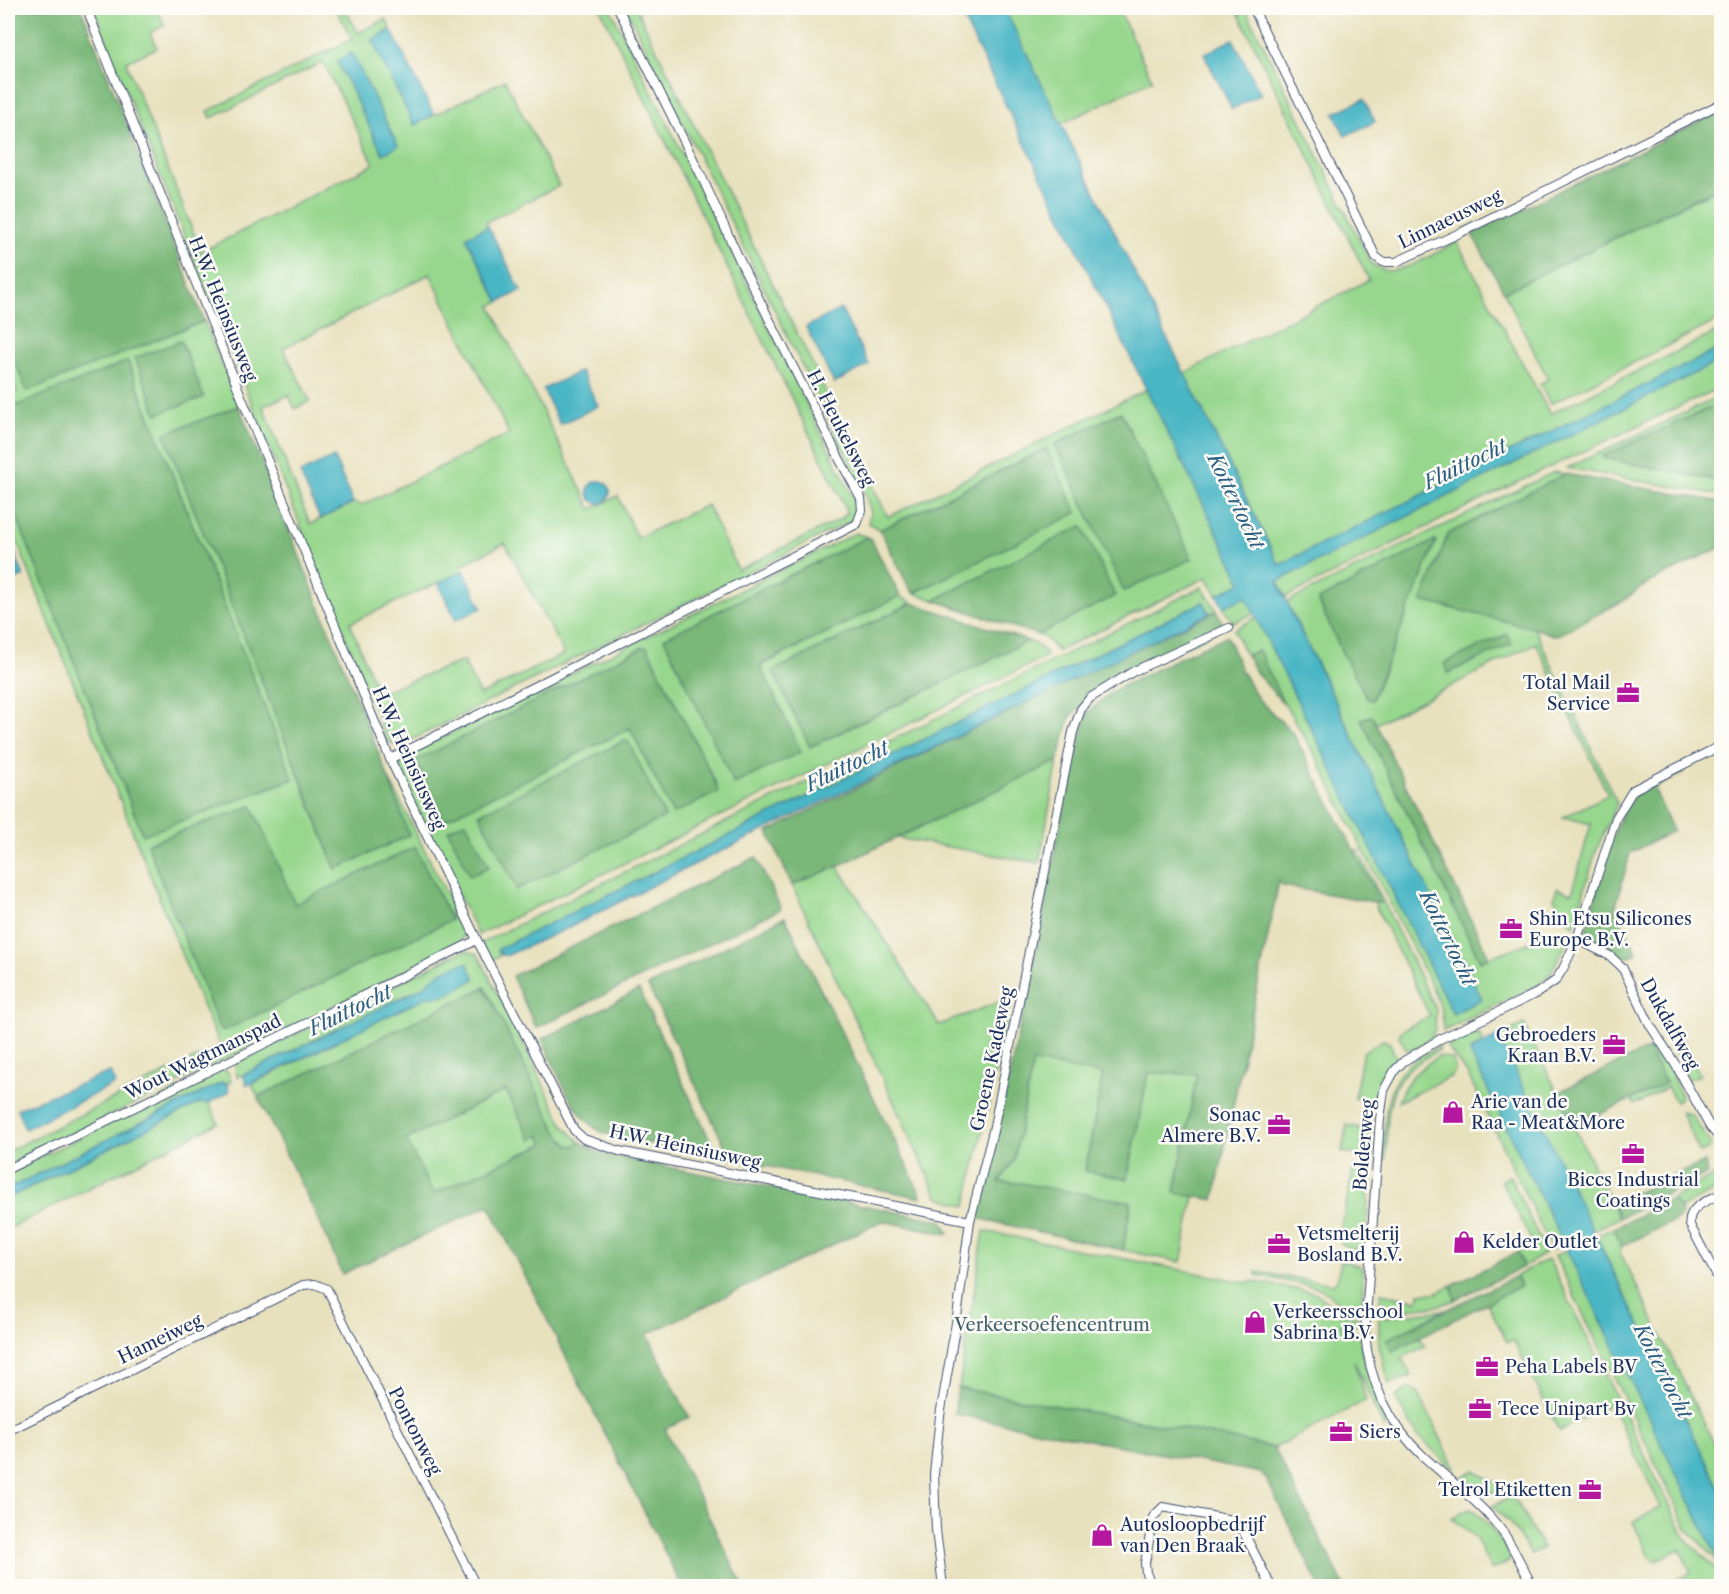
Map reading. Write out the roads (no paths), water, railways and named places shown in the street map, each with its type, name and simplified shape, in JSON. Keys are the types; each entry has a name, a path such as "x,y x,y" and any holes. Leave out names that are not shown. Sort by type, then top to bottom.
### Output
{"street":[{"name":"H.W. Heinsiusweg","path":"88,8 245,406 390,759 477,940 574,1130 584,1139 619,1151 970,1221"},
{"name":"H. Heukelsweg","path":"390,759 857,524 862,510 861,498 742,265 700,173 618,8"},
{"name":"Linnaeusweg","path":"1253,8 1376,257 1383,262 1396,262 1462,232 1722,103"},
{"name":"Groene Kadeweg","path":"943,1587 936,1530 934,1474 940,1416 970,1221 993,1131 1073,732 1081,709 1090,698 1134,671 1229,627"},
{"name":"Bolderweg","path":"1532,1587 1501,1530 1467,1494 1422,1456 1400,1432 1374,1380 1366,1350 1365,1332 1384,1090 1395,1070 1404,1061 1442,1038 1518,1002 1555,981 1577,939 1616,818 1633,790 1722,745"},
{"name":"Dukdalfweg","path":"1577,939 1610,956 1622,967 1650,1024 1710,1127 1722,1140"},
{"name":"Wout Wagtmanspad","path":"8,1169 477,940"},
{"path":"1722,1193 1696,1207 1689,1219 1722,1286"},
{"name":"Hameiweg","path":"8,1431 303,1286 315,1284 327,1289"},
{"name":"Pontonweg","path":"327,1289 476,1587"},
{"path":"1152,1587 1146,1573 1145,1563 1153,1517 1163,1507 1232,1520 1237,1523 1271,1587"}],"water":[{"name":"Kottertocht","path":"958,8 1004,8 1279,565 1721,348 1721,360 1278,581 1294,618 1482,999 1453,1014 1246,597 1223,607 1217,595 1241,583 1237,573"},
{"path":"391,30 434,115 414,125 372,40"},
{"path":"1233,39 1261,94 1232,109 1204,54"},
{"path":"352,53 398,146 383,154 337,61"},
{"path":"1364,99 1375,122 1345,136 1334,113"},
{"path":"488,226 521,291 499,302 466,237"},
{"path":"841,309 869,365 834,383 806,327"},
{"path":"581,371 598,406 560,425 543,389"},
{"path":"334,457 353,503 320,519 300,473"},
{"path":"599,481 607,484 610,492 607,500 599,503 591,500 588,492 591,484"},
{"path":"8,536 24,576 8,583"},
{"path":"464,571 482,608 456,620 438,583"},
{"path":"1203,602 1210,613 568,928 508,955 501,955 498,949"},
{"path":"467,963 475,979 446,995 427,997 247,1085 243,1075 423,987 449,969"},
{"path":"1498,1036 1721,1492 1721,1565 1471,1055 1470,1051"},
{"path":"110,1072 115,1084 25,1129 17,1109"},
{"path":"223,1082 228,1084 229,1092 207,1104 200,1103 8,1198 8,1189"}],"place":[{"name":"Total Mail Service","path":"1628,693"},
{"name":"Shin Etsu Silicones Europe B.V.","path":"1511,929"},
{"name":"Gebroeders Kraan B.V.","path":"1614,1045"},
{"name":"Arie van de Raa - Meat&More","path":"1453,1112"},
{"name":"Sonac Almere B.V.","path":"1279,1125"},
{"name":"Biccs Industrial Coatings","path":"1633,1154"},
{"name":"Kelder Outlet","path":"1464,1242"},
{"name":"Vetsmelterij Bosland B.V.","path":"1279,1244"},
{"name":"Verkeersschool Sabrina B.V.","path":"1255,1322"},
{"name":"Peha Labels BV","path":"1487,1367"},
{"name":"Tece Unipart Bv","path":"1480,1409"},
{"name":"Siers","path":"1341,1432"},
{"name":"Telrol Etiketten","path":"1590,1490"},
{"name":"Autosloopbedrijf van Den Braak","path":"1102,1535"}],"water label":[{"name":"Fluittocht","path":"1465,464"},
{"name":"Fluittocht","path":"847,766"},
{"name":"Fluittocht","path":"350,1010"}],"park label":[{"name":"Verkeersoefencentrum","path":"1052,1325"}]}
